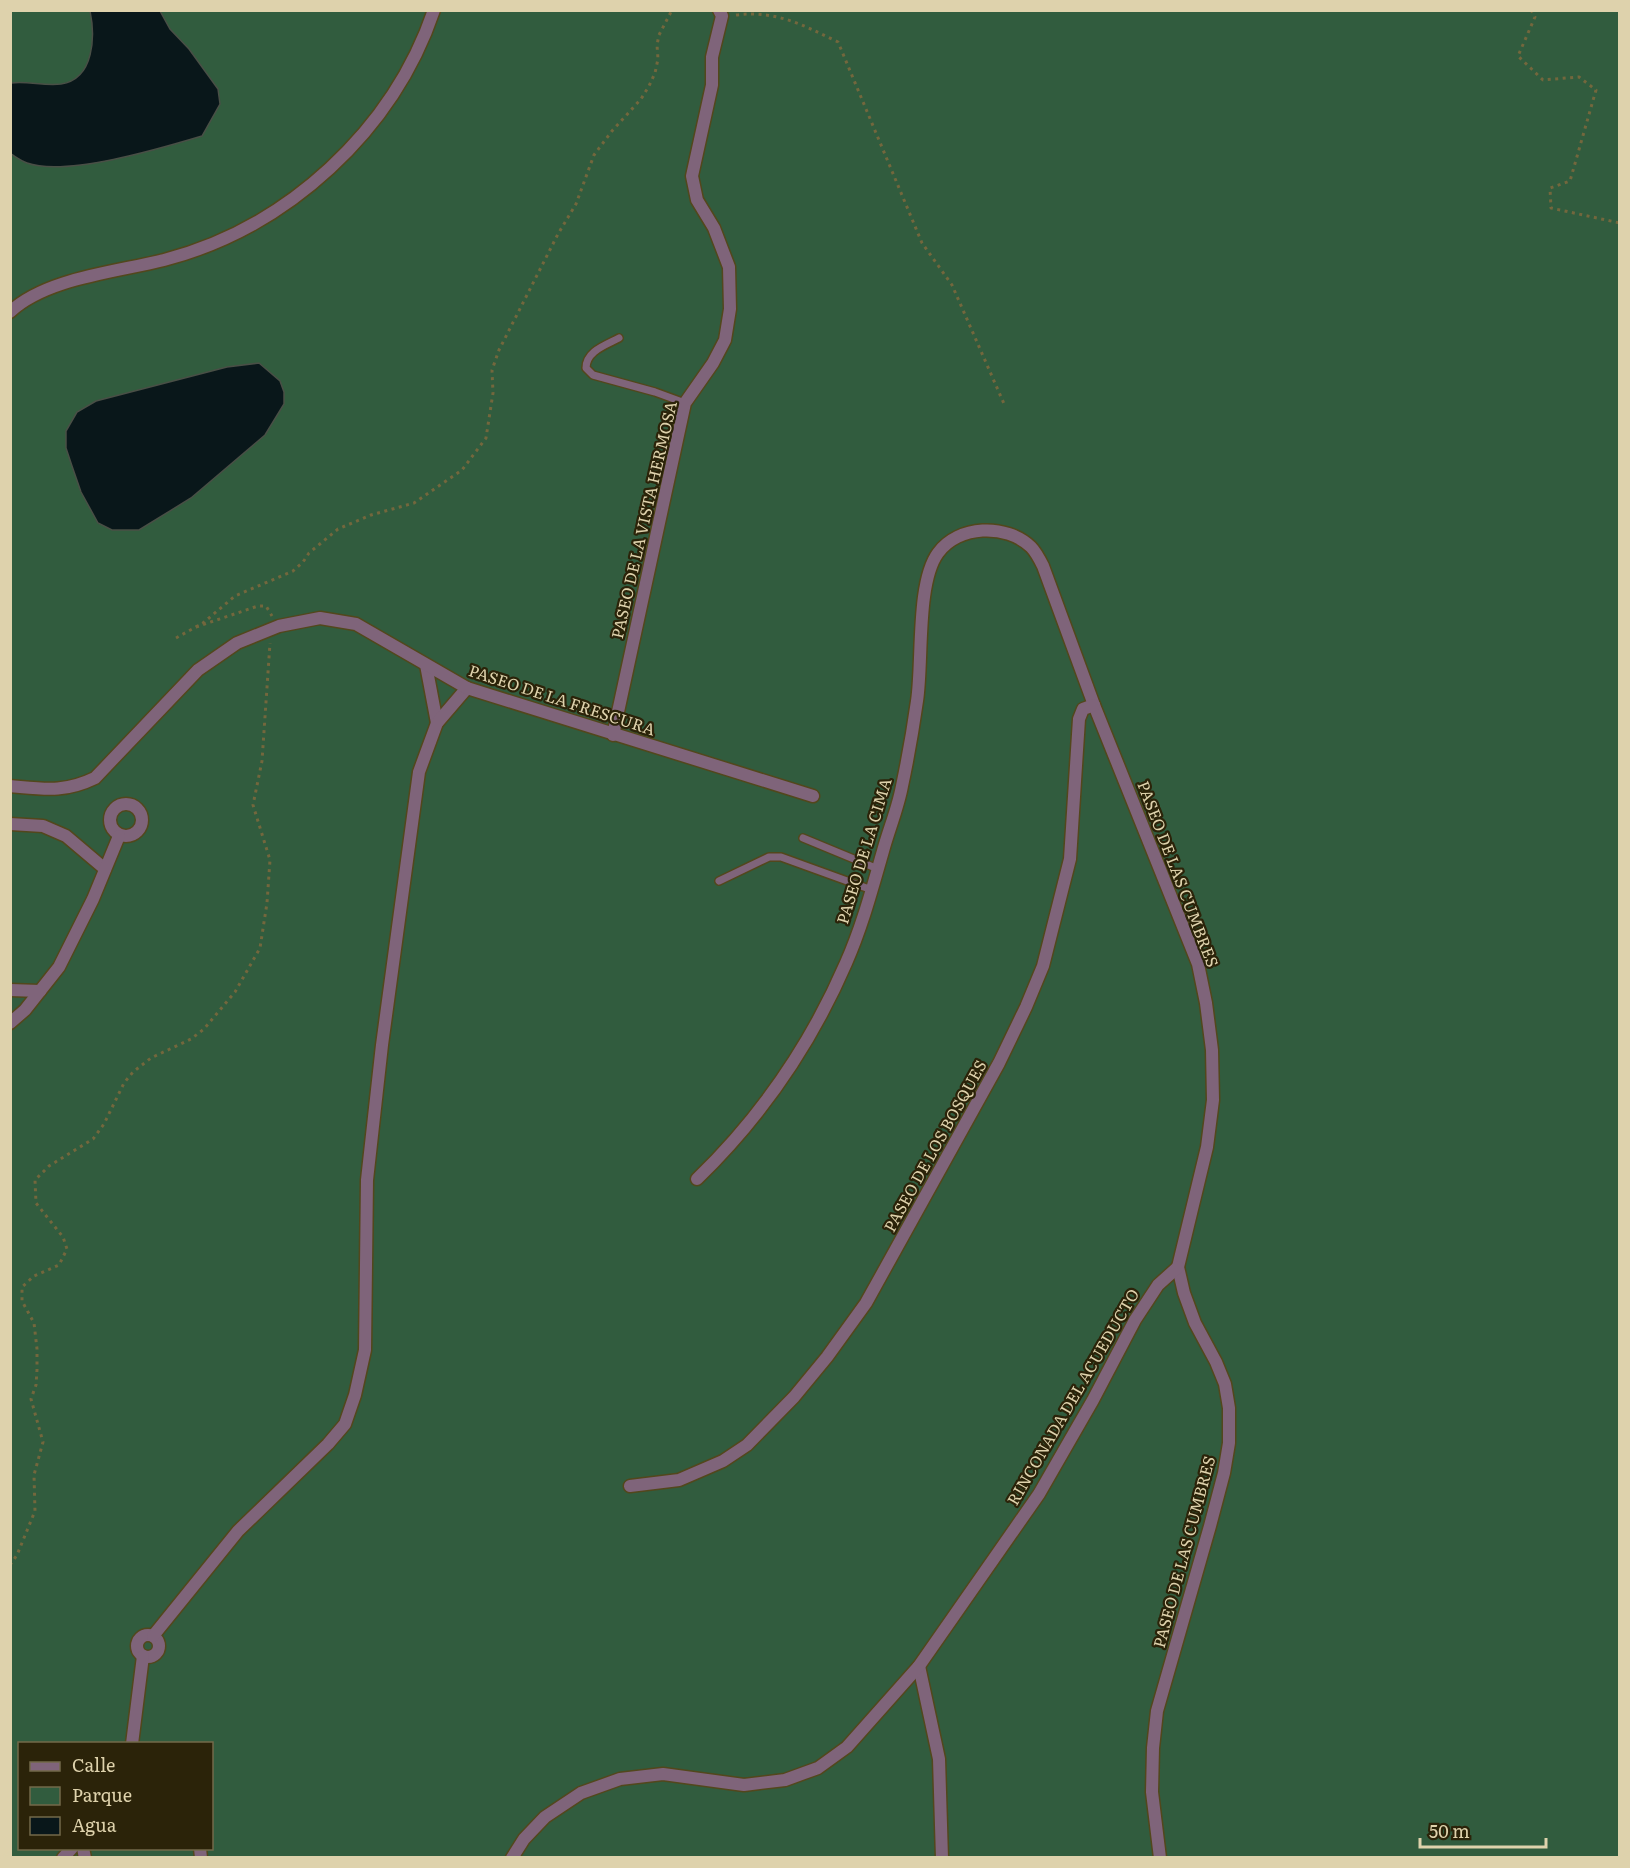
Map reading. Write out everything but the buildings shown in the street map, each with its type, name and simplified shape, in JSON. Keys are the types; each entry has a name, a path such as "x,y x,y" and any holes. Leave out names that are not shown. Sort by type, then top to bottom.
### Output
{"street":[{"path":"10,312 40,291 166,260 207,246 245,229 284,205 344,154 368,127 389,99 411,62 427,31 434,10"},
{"name":"PASEO DE LA VISTA HERMOSA","path":"613,735 685,403 713,363 725,340 730,309 729,267 714,228 697,200 692,176 712,85 712,57 721,13"},
{"name":"PASEO DE LA CIMA","path":"697,1179 725,1153 753,1120 788,1069 822,1011 846,963 872,890 902,788 914,720 924,593 929,568 938,552 962,535 979,530 996,531"},
{"name":"PASEO DE LAS CUMBRES","path":"996,531 1017,537 1032,548 1044,566 1094,705 1195,955 1206,1003 1212,1050 1213,1100 1207,1147 1178,1267 1184,1293 1195,1323 1225,1384 1229,1408 1229,1443 1224,1473 1210,1526 1157,1711 1152,1792 1160,1857"},
{"name":"PASEO DE LA FRESCURA","path":"10,786 45,789 76,787 95,778 198,670 237,644 273,628 320,618 356,624 467,688 813,796"},
{"path":"426,665 437,723"},
{"path":"132,1742 143,1656 137,1649 139,1639 143,1636 153,1636 238,1531 345,1424 365,1350 367,1180 382,1045 419,772 437,723 467,688"},
{"name":"PASEO DE LOS BOSQUES","path":"630,1486 687,1477 723,1461 747,1445 794,1397 827,1357 866,1303 999,1063 1043,966 1070,859 1079,719 1083,709 1094,705"},
{"path":"10,824 43,826 66,836 105,869"},
{"path":"10,1023 25,1010 59,967 119,836"},
{"path":"10,990 40,991"},
{"name":"RINCONADA DEL ACUEDUCTO","path":"512,1857 524,1839 545,1817 581,1792 620,1779 663,1774 744,1785 785,1780 818,1768 847,1748 919,1666 1039,1494 1093,1400 1135,1320 1158,1285 1178,1267"},
{"path":"919,1666 939,1759 942,1857"}],"lane":[{"path":"618,338 591,354 586,360 586,368 593,375 685,403"},
{"path":"803,838 878,869"},
{"path":"720,881 769,857 781,857 872,890"}],"path":[{"path":"176,638 196,627 235,596 293,571 309,553 338,529 371,515 414,502 446,482 467,464 486,438 493,393 492,370 499,350 558,234 576,204 594,156 612,131 641,99 656,73 659,35 672,10"},
{"path":"1531,10 1535,17 1518,56 1543,80 1579,77 1596,90 1570,181 1550,188 1551,208 1620,223"},
{"path":"721,13 757,12 782,18 838,42 922,243 952,285 1005,406"},
{"path":"10,1565 17,1555 35,1510 34,1475 43,1442 31,1399 36,1385 37,1370 34,1323 22,1301 22,1287 34,1276 59,1264 67,1249 63,1237 36,1203 35,1180 49,1166 93,1139 104,1124 124,1083 133,1072 151,1058 191,1039 204,1029 235,992 260,948 270,860 253,805 262,761 268,658 273,628 271,613 266,606 258,606 196,627"}],"green space":[{"path":"11,11 1619,11 1619,1857 11,1858"}],"water":[{"path":"90,11 160,11 170,29 189,49 218,89 220,104 202,136 89,164 44,166 27,163 11,154 11,83 61,84 81,74 90,55 92,43"},
{"path":"259,363 280,381 284,392 284,404 265,435 191,498 139,530 112,530 98,523 81,492 66,448 66,431 77,412 96,401 227,367"}]}
